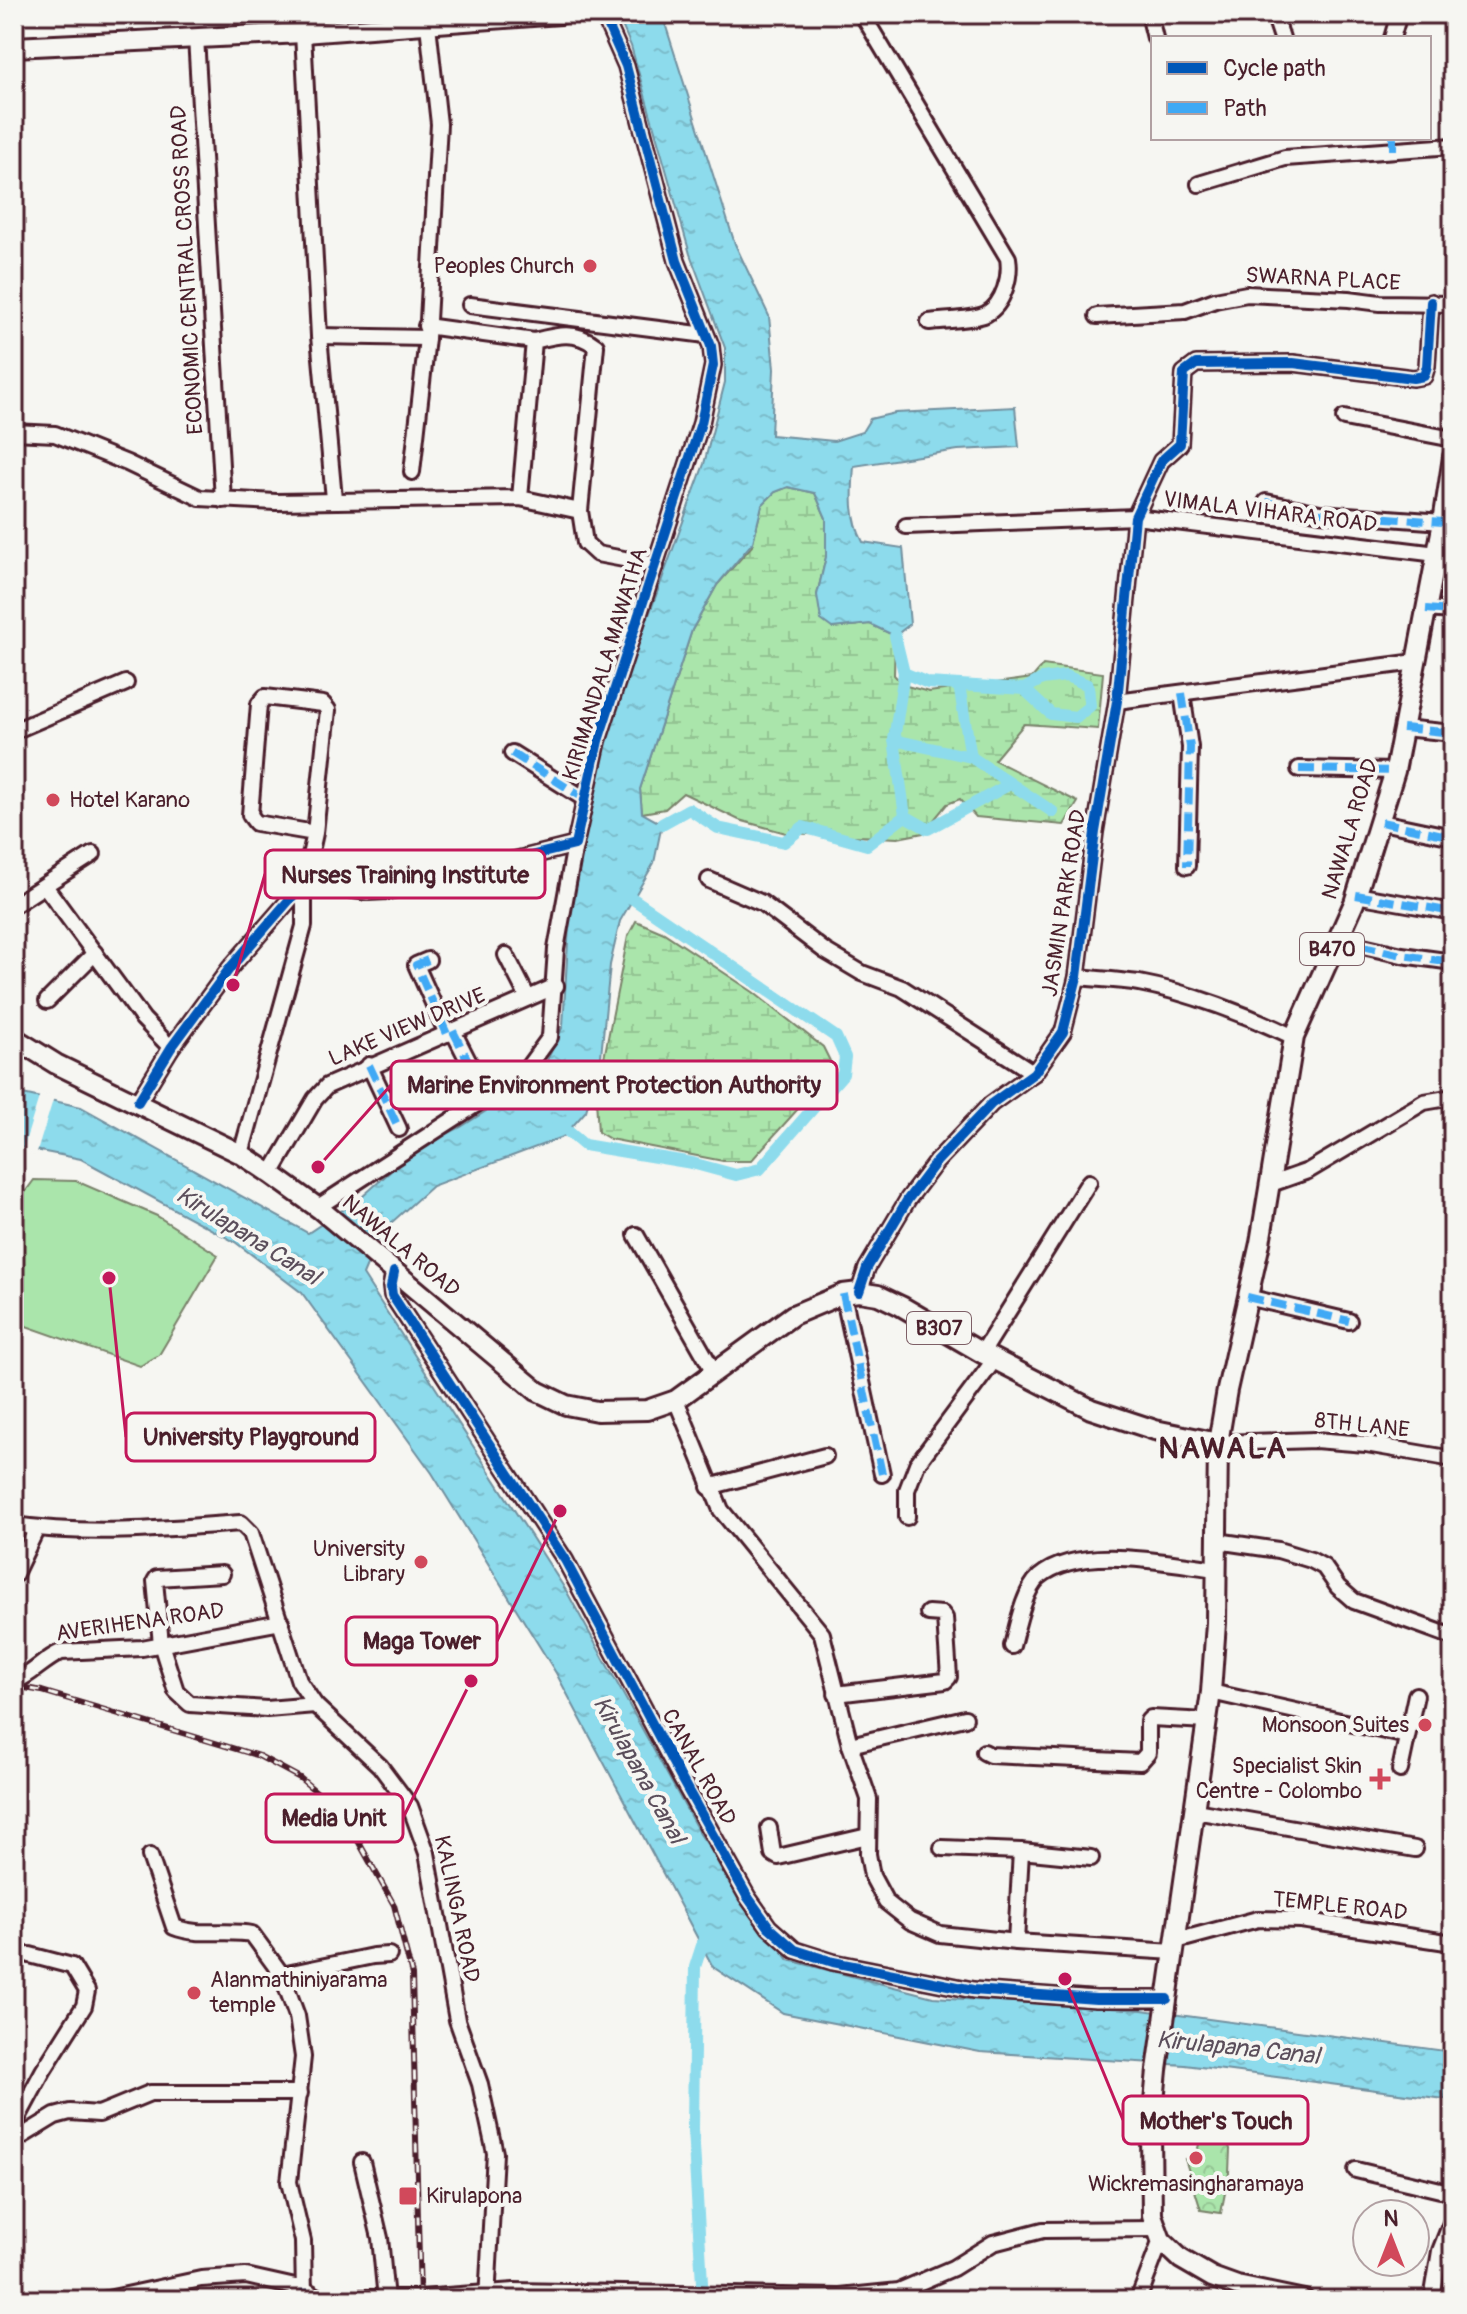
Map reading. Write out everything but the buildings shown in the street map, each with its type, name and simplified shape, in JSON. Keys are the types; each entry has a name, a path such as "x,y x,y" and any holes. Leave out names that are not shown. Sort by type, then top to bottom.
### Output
{"main road":[{"path":"14,47 303,33 560,14"},
{"name":"NAWALA ROAD","path":"1158,2234 1152,2215 1151,2134 1157,2070 1211,1692 1218,1443 1271,1184 1294,1037 1356,895 1395,771 1453,457"},
{"name":"NAWALA ROAD","path":"14,1038 56,1064 241,1154 271,1174 320,1208 537,1391 566,1405 597,1411 647,1410 676,1400"},
{"path":"676,1400 793,1315 851,1293"},
{"name":"B307","path":"851,1293 878,1295 901,1306 988,1356 1091,1409 1155,1430 1218,1443"},
{"path":"1158,2234 1181,2259 1235,2293 1304,2300"}],"street":[{"name":"KIRIMANDALA MAWATHA","path":"320,1208 523,1074 550,1037 556,986 556,949 598,741 701,423 713,365 711,346 677,261 626,66 603,14"},
{"path":"862,14 1008,258 1010,269 1005,286 998,303 985,315 929,322"},
{"path":"1149,14 1154,36"},
{"path":"1274,14 1281,36"},
{"path":"1393,36 1399,14"},
{"path":"412,472 426,332 439,124 428,25"},
{"path":"303,33 319,336 334,499"},
{"name":"ECONOMIC CENTRAL CROSS ROAD","path":"196,37 223,500"},
{"path":"1199,184 1285,158 1393,144 1453,146"},
{"name":"SWARNA PLACE","path":"1097,316 1185,311 1215,300 1247,294 1391,304 1453,304"},
{"name":"JASMIN PARK ROAD","path":"851,1293 908,1199 936,1162 991,1104 1034,1073 1063,1032 1077,977 1095,832 1117,701 1135,517 1161,461 1180,444 1184,373 1196,364 1293,363 1413,378 1424,376 1431,302"},
{"path":"470,305 706,335"},
{"path":"319,336 426,332 534,341 557,335 584,336 596,346 580,511 585,543 597,554 656,565"},
{"path":"520,498 534,341"},
{"path":"1344,418 1453,439"},
{"path":"14,432 55,434 127,463 200,498 520,498 580,511"},
{"path":"1266,502 1320,513 1443,522"},
{"name":"VIMALA VIHARA ROAD","path":"906,526 1135,517 1437,554"},
{"path":"1426,609 1453,611"},
{"path":"1117,701 1416,662"},
{"path":"14,731 126,683"},
{"path":"1182,693 1190,747 1187,866"},
{"path":"241,1154 304,926 304,883 315,833 328,710 323,704 265,697 259,704 250,815 256,823 315,833"},
{"path":"1403,728 1453,733"},
{"path":"512,753 585,799"},
{"path":"1299,769 1395,771"},
{"path":"1381,822 1453,837"},
{"path":"304,883 368,892 388,891 575,845"},
{"path":"14,905 93,854"},
{"path":"709,880 762,903 825,951 862,973 902,988 1034,1073"},
{"path":"138,1102 171,1048 230,968 304,883"},
{"path":"45,886 143,1019 171,1048"},
{"path":"1356,895 1453,912"},
{"path":"1337,940 1402,955 1453,962"},
{"path":"47,1001 95,953"},
{"path":"506,955 528,998"},
{"path":"428,960 416,965 482,1088"},
{"path":"1077,977 1138,983 1170,991 1294,1037"},
{"name":"LAKE VIEW DRIVE","path":"271,1174 327,1086 369,1065 556,986"},
{"path":"369,1065 399,1129"},
{"path":"1271,1184 1308,1171 1424,1102 1453,1097"},
{"path":"907,1517 907,1490 917,1464 988,1356 1089,1182"},
{"path":"636,1235 714,1372"},
{"name":"CANAL ROAD","path":"388,1266 392,1295 565,1560 681,1778 747,1896 769,1927 795,1950 833,1962 973,1990 1096,1999 1167,2000"},
{"path":"851,1293 882,1474"},
{"path":"1247,1297 1349,1321"},
{"name":"TEMPLE ROAD","path":"676,1400 721,1510 735,1531 822,1634 850,1745 869,1799 868,1854 872,1876 886,1902 910,1921 940,1934 1016,1942 1175,1947 1258,1919 1301,1920 1453,1943"},
{"name":"8TH LANE","path":"1218,1443 1315,1440 1366,1444 1453,1459"},
{"path":"709,1487 825,1456"},
{"name":"KALINGA ROAD","path":"14,1525 146,1530 241,1523 251,1533 299,1681 315,1705 380,1766 410,1806 427,1853 457,2020 480,2084 495,2153 493,2227 486,2296"},
{"path":"14,1576 37,1528"},
{"path":"1217,1541 1278,1550 1311,1560 1324,1567 1338,1587 1354,1601 1453,1637"},
{"path":"1012,1646 1024,1604 1038,1577 1065,1564 1119,1556 1216,1569"},
{"path":"222,1574 157,1578 155,1581 161,1644 176,1691 190,1704 267,1709 315,1705"},
{"path":"836,1694 945,1681 949,1677 945,1618 942,1614 928,1613"},
{"name":"AVERIHENA ROAD","path":"14,1682 31,1676 49,1658 61,1652 142,1648 281,1622"},
{"path":"1211,1692 1407,1736"},
{"path":"1400,1770 1416,1695"},
{"path":"850,1745 965,1718"},
{"path":"984,1752 990,1755 1140,1762 1148,1753 1148,1721 1151,1718 1207,1721"},
{"path":"1195,1811 1415,1849"},
{"path":"769,1828 773,1854 778,1857 868,1836"},
{"path":"942,1848 1091,1858"},
{"path":"1016,1942 1021,1851"},
{"path":"150,1856 174,1927 190,1933 235,1931 252,1934 282,1975 297,2016 303,2057 289,2182 303,2241 304,2294"},
{"path":"14,2125 84,2006 87,1991 72,1966 30,1955"},
{"path":"282,1975 389,1955"},
{"path":"14,2141 55,2116 70,2112 99,2114 150,2093 300,2093"},
{"path":"362,2162 380,2238 386,2299"},
{"path":"1356,2170 1453,2193"},
{"path":"1432,2300 1440,2251 1453,2218"},
{"path":"103,2300 201,2279 246,2276 320,2298 666,2297 681,2294 839,2298 899,2291 953,2268 993,2243 1043,2230 1158,2234 1138,2300"}],"green space":[{"path":"788,487 815,493 826,518 826,557 817,595 832,628 870,624 895,636 894,675 903,685 929,692 1032,678 1043,665 1103,673 1098,729 1024,724 994,760 1078,802 1064,825 976,817 960,799 947,804 923,833 898,838 786,833 739,820 683,793 665,809 642,813 640,789 692,630 717,585 752,546 762,505 775,492"},
{"path":"636,921 664,933 753,992 823,1047 834,1069 751,1161 723,1161 610,1139 598,1132 596,1099 628,936"},
{"path":"34,1180 76,1181 157,1216 218,1255 159,1355 140,1366 26,1326 14,1301 14,1207"},
{"path":"1215,2102 1230,2149 1221,2213 1201,2210 1185,2159 1196,2158 1204,2120 1196,2115 1200,2104"}],"water":[{"name":"Kirulapana Canal","path":"617,14 662,14 735,244 769,316 774,369 771,435 834,441 862,432 870,419 895,413 1015,407 1019,447 958,450 854,466 854,515 863,542 903,548 910,624 895,636 870,624 832,628 821,620 817,595 826,557 826,518 815,493 788,487 775,492 762,505 753,542 717,585 692,630 640,789 642,813 662,824 654,863 620,921 610,965 601,1056 586,1111 563,1137 432,1186 381,1232 363,1275 567,1592 700,1834 789,1960 933,1997 1142,2010 1453,2052 1453,2100 1185,2065 980,2052 783,2013 713,1967 556,1673 432,1473 302,1293 235,1242 81,1159 14,1146 14,1092 81,1107 308,1233 362,1197 413,1151 461,1127 519,1090 545,1065 563,1026 569,925 598,768 627,675 704,464 725,382 725,348 690,254 631,46"}],"pier":[{"path":"40,1094 54,1097 36,1155 22,1152"}],"waterway":[{"path":"895,636 904,673 928,683 1024,689 1042,679 1066,676 1088,685 1090,706 1076,717 1051,714 1024,689"},
{"path":"662,824 689,809 718,828 784,842 803,827 867,845 905,816 894,740 904,673"},
{"path":"959,685 971,757"},
{"path":"894,740 971,757 1053,812"},
{"path":"905,816 928,829 1010,784"},
{"path":"557,1122 584,1145 692,1163 736,1175 760,1169 843,1074 845,1057 836,1037 620,890"},
{"path":"703,2300 693,2129 695,1967 706,1933"}],"railway":[{"path":"14,1686 42,1691 259,1756 300,1778 332,1805 357,1839 394,1905 412,1975 420,2300"}],"marked path":[{"path":"1393,140 1393,150"},
{"path":"1266,502 1320,513 1443,522"},
{"path":"1426,609 1453,611"},
{"path":"1182,693 1190,747 1187,866"},
{"path":"1403,728 1453,733"},
{"path":"512,753 585,799"},
{"path":"1299,769 1395,771"},
{"path":"1381,822 1453,837"},
{"path":"1356,895 1453,912"},
{"path":"1337,940 1402,955 1453,962"},
{"path":"428,960 416,965 447,1034"},
{"path":"453,1031 482,1088"},
{"path":"369,1065 399,1129"},
{"path":"843,1294 882,1474"},
{"path":"1247,1297 1349,1321"},
{"path":"304,2289 304,2300"}],"cycle path":[{"path":"138,1102 171,1048 230,968 304,883 368,892 388,891 575,845 598,741 701,423 713,365 711,346 677,261 626,66 603,14"},
{"path":"859,1292 867,1268 908,1199 936,1162 991,1104 1034,1073 1063,1032 1077,977 1095,832 1117,701 1135,517 1161,461 1180,444 1184,373 1196,364 1293,363 1413,378 1424,376 1431,302"},
{"path":"394,1272 392,1295 565,1560 681,1778 747,1896 769,1927 795,1950 833,1962 973,1990 1096,1999 1167,1999"}],"place":[{"name":"Peoples Church","path":"590,266"},
{"name":"Hotel Karano","path":"53,800"},
{"name":"Nurses Training Institute","path":"233,985"},
{"name":"Marine Environment Protection Authority","path":"318,1167"},
{"name":"University Playground","path":"109,1278"},
{"name":"Maga Tower","path":"560,1511"},
{"name":"University Library","path":"421,1562"},
{"name":"Media Unit","path":"471,1681"},
{"name":"Monsoon Suites","path":"1425,1725"},
{"name":"Specialist Skin Centre - Colombo","path":"1380,1779"},
{"name":"Mother's Touch","path":"1065,1979"},
{"name":"Alanmathiniyarama temple","path":"194,1993"},
{"name":"Wickremasingharamaya","path":"1196,2158"},
{"name":"Kirulapona","path":"408,2196"}],"district":[{"name":"NAWALA","path":"1223,1448"}]}
